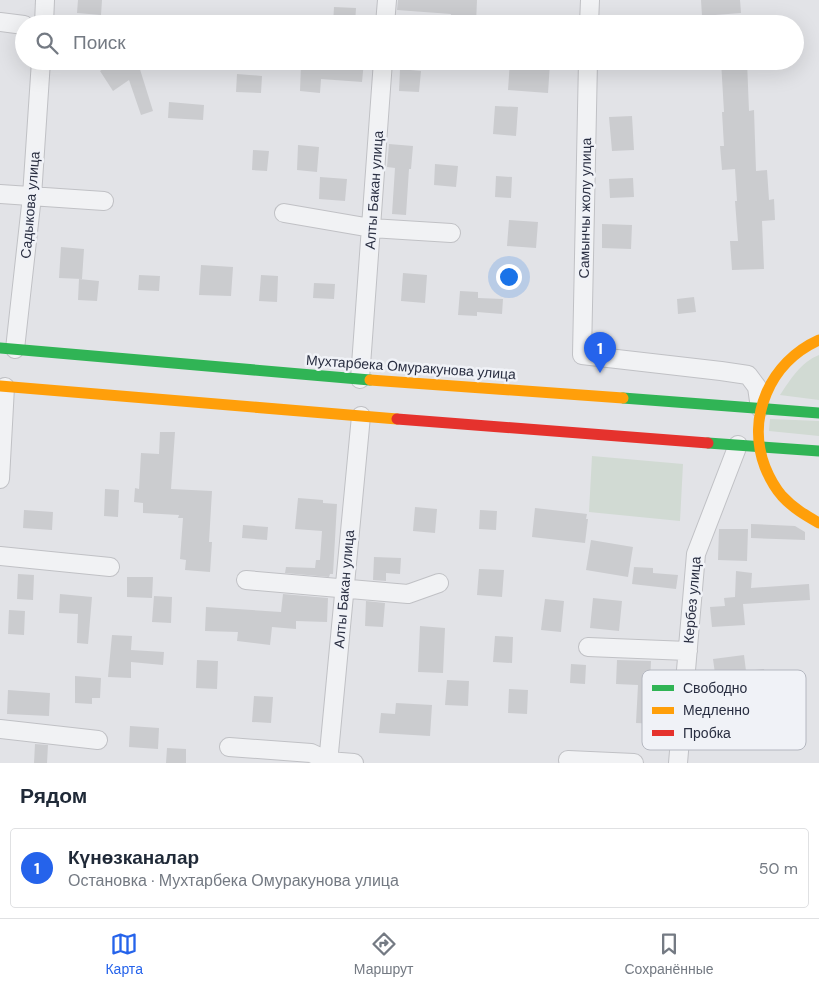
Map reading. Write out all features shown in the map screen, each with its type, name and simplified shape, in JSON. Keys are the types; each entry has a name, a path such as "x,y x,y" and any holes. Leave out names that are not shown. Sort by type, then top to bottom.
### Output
{"main road":[{"path":"819,340 786,362 775,376 760,408 758,427 758,446 770,481 781,496 795,509 810,520 819,523"},
{"name":"Мухтарбека Омуракунова улица","path":"8,348 360,379 819,413"},
{"path":"2,386 819,451"}],"street":[{"path":"44,15 45,0"},
{"path":"386,15 387,0"},
{"path":"589,15 590,0"},
{"path":"0,22 15,24"},
{"name":"Садыкова улица","path":"8,348 32,196 40,70"},
{"name":"Алты Бакан улица","path":"360,379 382,70"},
{"name":"Самынчы жолу улица","path":"588,70 582,355 748,375 757,387 760,408"},
{"path":"0,194 104,200"},
{"path":"284,213 371,228 451,233"},
{"path":"0,479 2,386"},
{"name":"Алты Бакан улица","path":"328,762 361,416"},
{"name":"Кербез улица","path":"686,670 696,554 738,444"},
{"path":"0,556 110,567"},
{"path":"246,580 408,594 439,583"},
{"path":"588,647 688,651"},
{"path":"0,729 98,740"},
{"path":"229,747 311,753 328,762 354,763"},
{"name":"Кербез улица","path":"678,763 679,750"},
{"path":"568,760 634,763"}],"shaded area":[{"path":"819,355 819,400 780,395 801,367"},
{"path":"770,419 819,421 819,436 769,431"},
{"path":"592,456 683,464 680,521 589,512"}],"building":[{"path":"78,0 102,0 101,15 77,13"},
{"path":"398,0 477,0 476,15 451,15 397,10"},
{"path":"701,0 740,0 741,13 702,15"},
{"path":"334,7 356,8 356,15 334,15"},
{"path":"140,70 153,111 141,115 129,80 113,91 100,71"},
{"path":"301,70 363,70 362,82 321,79 320,93 300,91"},
{"path":"400,70 421,71 419,92 399,91"},
{"path":"509,70 550,70 548,93 508,90"},
{"path":"722,70 747,70 749,111 754,110 756,171 767,170 769,200 774,199 775,220 762,221 764,269 732,270 730,241 738,241 735,201 737,201 735,169 722,170 720,146 724,146 722,112 724,112"},
{"path":"237,74 262,76 261,93 236,92"},
{"path":"169,102 204,105 203,120 168,118"},
{"path":"495,106 518,107 516,136 493,134"},
{"path":"632,116 634,150 612,151 609,117"},
{"path":"389,144 413,146 411,169 409,169 406,215 392,214 395,168 387,167"},
{"path":"298,145 319,147 317,172 297,170"},
{"path":"253,150 269,151 267,171 252,170"},
{"path":"435,164 458,166 456,187 434,185"},
{"path":"496,176 512,177 511,198 495,197"},
{"path":"320,177 347,179 345,201 319,199"},
{"path":"633,178 634,197 610,198 609,179"},
{"path":"509,220 538,222 536,248 507,246"},
{"path":"602,224 632,225 631,249 602,248"},
{"path":"61,247 84,249 82,279 59,278"},
{"path":"201,265 233,267 231,296 199,295"},
{"path":"403,273 427,275 425,303 401,301"},
{"path":"139,275 160,276 159,291 138,290"},
{"path":"261,275 278,276 277,302 259,301"},
{"path":"79,279 99,281 97,301 78,300"},
{"path":"314,283 335,284 334,299 313,298"},
{"path":"460,291 478,292 478,298 503,299 502,314 477,312 477,316 458,315"},
{"path":"694,297 696,312 678,314 677,299"},
{"path":"160,432 175,432 171,489 212,491 209,542 212,542 210,572 185,570 186,560 180,559 183,518 178,518 179,515 143,513 143,503 134,502 135,488 139,489 141,453 159,454"},
{"path":"105,489 119,490 118,517 104,516"},
{"path":"298,498 323,500 323,503 337,504 333,574 330,574 329,577 285,573 286,567 315,568 316,560 320,560 322,531 295,529"},
{"path":"415,507 437,509 435,533 413,531"},
{"path":"535,508 587,514 585,543 532,537"},
{"path":"24,510 53,512 52,530 23,528"},
{"path":"480,510 497,511 496,530 479,529"},
{"path":"751,524 795,526 805,532 805,540 751,538"},
{"path":"243,525 268,527 267,540 242,538"},
{"path":"719,529 748,529 747,561 718,560"},
{"path":"591,540 633,547 628,577 586,570"},
{"path":"374,557 401,558 400,574 386,573 386,581 373,580"},
{"path":"634,567 653,568 653,573 678,575 676,589 632,584"},
{"path":"479,569 504,570 502,597 477,595"},
{"path":"736,571 752,573 751,588 809,584 810,600 743,604 745,625 712,627 710,607 725,606 724,598 735,597"},
{"path":"18,574 34,575 33,600 17,599"},
{"path":"127,577 153,577 152,598 127,597"},
{"path":"60,594 92,597 88,644 77,643 78,614 59,613"},
{"path":"283,594 328,598 327,622 296,621 296,629 272,627 270,645 237,641 238,632 205,631 206,607 281,612"},
{"path":"154,596 172,597 171,623 152,622"},
{"path":"593,598 622,601 619,631 590,628"},
{"path":"545,599 564,601 561,632 541,630"},
{"path":"366,601 385,603 383,627 365,626"},
{"path":"9,610 25,611 24,635 8,634"},
{"path":"420,626 445,628 443,673 418,672"},
{"path":"112,635 132,636 131,650 164,652 163,665 131,662 131,678 108,677"},
{"path":"495,636 513,637 512,663 493,662"},
{"path":"744,655 746,670 714,670 713,659"},
{"path":"197,660 218,661 217,689 196,688"},
{"path":"617,660 651,661 651,670 642,670 642,723 636,723 638,685 616,684"},
{"path":"571,664 586,665 585,684 570,683"},
{"path":"75,676 101,678 100,698 92,698 92,704 75,703"},
{"path":"447,680 469,681 468,706 445,705"},
{"path":"509,689 528,690 527,714 508,713"},
{"path":"8,690 50,693 49,716 7,714"},
{"path":"254,696 273,697 271,723 252,722"},
{"path":"396,703 432,705 430,736 379,733 381,713 395,714"},
{"path":"130,726 159,728 158,749 129,747"},
{"path":"35,744 48,745 47,763 34,763"},
{"path":"167,748 186,749 186,763 166,763"}],"traffic: fast":[{"path":"0,348 370,380"},
{"path":"623,398 819,413"},
{"path":"708,443 819,451"}],"traffic: slow":[{"path":"819,340 787,362 775,377 766,393 759,429 760,448 765,467 775,486 790,504 819,523"},
{"path":"370,380 623,398"},
{"path":"0,386 397,419"}],"traffic: jam":[{"path":"397,419 708,443"}],"place":[{"name":"Күнөзканалар","path":"600,373"}]}
